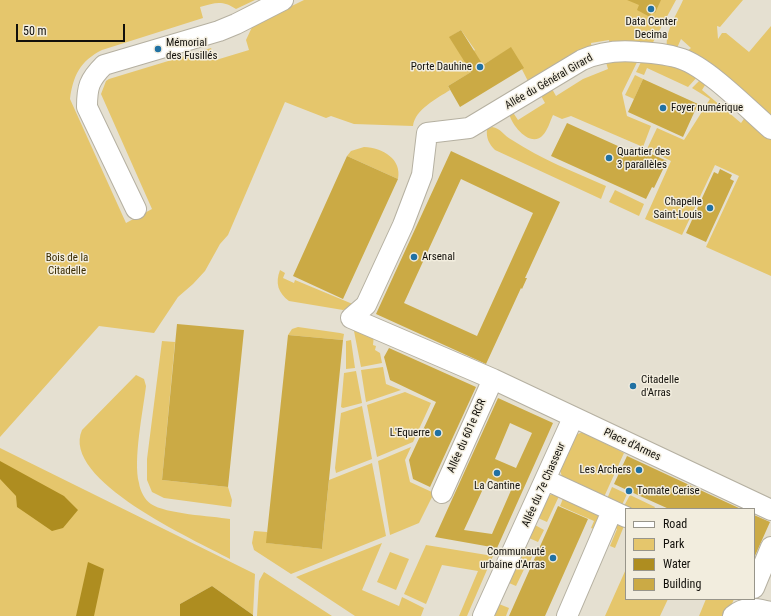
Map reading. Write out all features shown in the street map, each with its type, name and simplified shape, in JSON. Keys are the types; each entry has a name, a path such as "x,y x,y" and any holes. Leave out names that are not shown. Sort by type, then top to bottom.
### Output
{"street":[{"path":"136,209 87,107 87,91 92,77 104,65 219,31 236,24 282,0"},
{"name":"Allée du Général Girard","path":"427,133 469,128 582,60 595,55 624,51 657,53 690,62 705,72 771,129"},
{"name":"Place d'Armes","path":"427,133 422,175 403,225 366,305 351,318 493,379 571,425 771,510"},
{"name":"Allée du 601e RCR","path":"442,494 493,379"},
{"name":"Allée du 7e Chasseur","path":"483,616 571,425"},
{"path":"546,480 619,514 567,616"},
{"path":"755,581 771,547"},
{"path":"743,608 771,612"}],"green space":[{"name":"Bois de la Citadelle","path":"0,0 255,0 236,9 222,3 200,7 203,18 102,50 88,59 79,70 73,83 70,99 126,223 152,209 101,94 106,81 109,79 211,48 216,60 249,50 246,40 253,25 304,0 676,0 651,46 610,46 609,40 591,43 592,49 530,85 511,48 448,86 450,90 422,109 413,126 354,124 331,116 326,118 285,102 228,235 220,244 205,271 178,297 154,333 99,326 0,437","holes":["461,30 475,50 463,58 450,37"]},
{"path":"683,0 743,0 720,27 717,26 718,39 722,33 726,33 749,52 771,26 771,121 686,52 691,48 681,39 677,48 667,47 668,35 672,23"},
{"path":"639,58 622,93 627,116 651,126 643,147 571,116 562,119 553,115 545,133 538,139 533,139 522,134 513,123 509,113 512,111 518,120 545,103 540,94 551,87 556,96 583,79 608,69 605,59"},
{"path":"643,58 661,60 699,75 688,87 647,68 644,75 636,72"},
{"path":"635,75 643,79 634,99 625,95"},
{"path":"703,77 707,82 702,90 741,123 746,116 771,137 771,276 706,247 739,176 715,165 682,235 645,219 671,161 647,149 657,128 684,140 710,99 692,88"},
{"path":"492,127 498,129 509,138 534,153 606,186 601,199 495,150 487,135 487,129"},
{"path":"364,147 384,152 390,156 397,166 398,179 347,156 351,151"},
{"path":"615,190 644,204 639,216 609,202"},
{"path":"280,270 285,273 283,278 294,283 295,280 355,305 343,310 289,301 282,295 278,287 278,275"},
{"path":"298,327 344,334 343,340 288,335 292,329"},
{"path":"357,330 374,334 373,345 376,346 375,350 380,353 382,363 361,367 354,331"},
{"path":"351,340 355,368 346,369 346,341"},
{"path":"162,341 175,342 162,480 228,487 232,500 231,507 164,498 152,492 147,480 147,459"},
{"path":"383,367 386,384 401,390 366,402 361,370"},
{"path":"356,371 362,403 343,408 341,407 344,373"},
{"path":"136,375 144,379 146,386 137,462 137,473 140,489 143,495 151,504 167,510 230,519 230,559 162,523 135,506 110,488 91,469 81,449 82,430"},
{"path":"405,392 431,403 413,442 377,457 367,405"},
{"path":"362,406 372,459 336,473 335,468 341,413"},
{"path":"583,432 624,453 604,497 562,477 559,466 575,435"},
{"path":"411,447 405,460 410,482 434,493 419,523 390,535 378,461"},
{"path":"0,448 255,574 253,615 212,586 180,604 180,616 0,616"},
{"path":"372,463 386,536 291,574 254,550 252,543 254,531 267,532 267,543 322,549 329,480"},
{"path":"612,487 627,494 622,505 607,499"},
{"path":"556,493 560,494 547,522 538,518 547,496"},
{"path":"630,495 655,507 628,508 624,506"},
{"path":"564,496 602,511 599,531 591,528 594,521 560,506"},
{"path":"613,523 623,523 624,526 615,548 610,546 617,529 612,525"},
{"path":"535,525 544,530 538,542 529,538"},
{"path":"382,543 362,590 399,606 402,597 424,608 421,616 355,616 296,577"},
{"path":"426,545 493,556 467,616 459,616 478,571 442,565 426,604 404,594"},
{"path":"525,547 534,551 530,562 528,561 516,586 509,583"},
{"path":"390,552 409,559 396,590 377,582"},
{"path":"625,571 625,600 668,600 660,616 605,616"},
{"path":"264,572 332,616 257,616 259,581"},
{"path":"706,600 734,600 727,616 699,616"},
{"path":"499,604 509,608 506,616 494,616"}],"water":[{"path":"0,461 64,496 78,510 63,528 52,531 17,507 16,496 0,479"},
{"path":"88,562 104,569 94,616 76,616"},
{"path":"212,586 253,616 180,616 180,604"}],"building":[{"name":"Data Center Decima","path":"627,0 661,0 655,13 652,11 650,17 637,10 639,5"},
{"path":"461,30 483,65 511,47 524,68 460,107 448,86 471,72 449,37"},
{"name":"Foyer numérique","path":"643,79 698,104 683,137 628,112"},
{"name":"Quartier des 3 parallèles","path":"567,123 629,151 631,147 645,154 647,152 667,161 654,188 652,187 646,199 551,156"},
{"name":"Arsenal","path":"451,151 560,202 525,278 527,278 522,289 521,288 486,364 376,314","holes":["461,179 533,213 477,336 404,303"]},
{"path":"347,156 398,179 343,299 293,276"},
{"name":"Chapelle Saint-Louis","path":"720,169 732,175 730,179 734,181 706,242 686,233 714,172 718,174"},
{"path":"177,324 244,330 228,487 162,480"},
{"path":"288,335 343,340 322,549 266,543"},
{"name":"L'Equerre","path":"389,348 476,387 430,487 413,479 409,460 436,402 390,380 384,357"},
{"name":"La Cantine","path":"498,398 553,423 497,548 435,537","holes":["510,423 532,433 516,468 495,459","488,478 512,488 492,534 464,530"]},
{"name":"Les Archers","path":"627,456 739,508 667,508 614,484"},
{"name":"Communauté urbaine d'Arras","path":"558,506 588,519 545,616 509,616"},
{"path":"755,515 770,522 755,556"}],"place":[{"name":"Data Center Decima","path":"651,9"},
{"name":"Mémorial des Fusillés","path":"158,49"},
{"name":"Porte Dauhine","path":"480,67"},
{"name":"Foyer numérique","path":"663,108"},
{"name":"Quartier des 3 parallèles","path":"609,158"},
{"name":"Chapelle Saint-Louis","path":"710,208"},
{"name":"Arsenal","path":"414,257"},
{"name":"Citadelle d'Arras","path":"633,386"},
{"name":"L'Equerre","path":"438,433"},
{"name":"Les Archers","path":"639,470"},
{"name":"La Cantine","path":"497,473"},
{"name":"Tomate Cerise","path":"629,491"},
{"name":"Communauté urbaine d'Arras","path":"553,558"}]}
